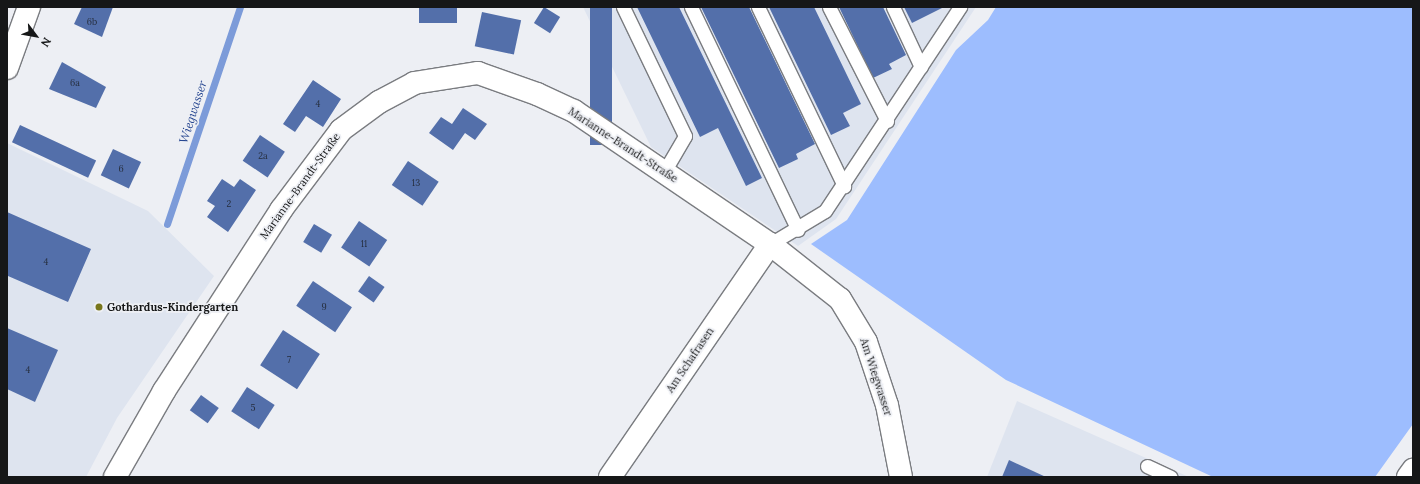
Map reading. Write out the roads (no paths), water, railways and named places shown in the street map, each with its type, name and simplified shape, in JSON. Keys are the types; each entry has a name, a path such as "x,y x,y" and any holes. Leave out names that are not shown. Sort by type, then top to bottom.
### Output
{"street":[{"path":"7,68 29,7"},
{"name":"Marianne-Brandt-Straße","path":"114,477 164,391 280,210 341,130 379,102 414,83 478,73 537,94 574,111 770,244"},
{"name":"Am Schafrasen","path":"610,477 770,244"},
{"name":"Am Wiegwasser","path":"770,244 840,299 866,342 887,405 901,477"},
{"path":"1408,477 1413,470"}],"lane":[{"path":"623,7 685,136 664,172"},
{"path":"691,7 798,230"},
{"path":"758,7 844,186"},
{"path":"829,7 887,121"},
{"path":"893,7 922,67"},
{"path":"770,244 798,230 825,211 844,186 960,7"},
{"path":"1147,466 1171,477"}],"waterway":[{"name":"Wiegwasser","path":"167,224 240,7"}],"place":[{"name":"Gothardus-Kindergarten","path":"99,307"}]}
